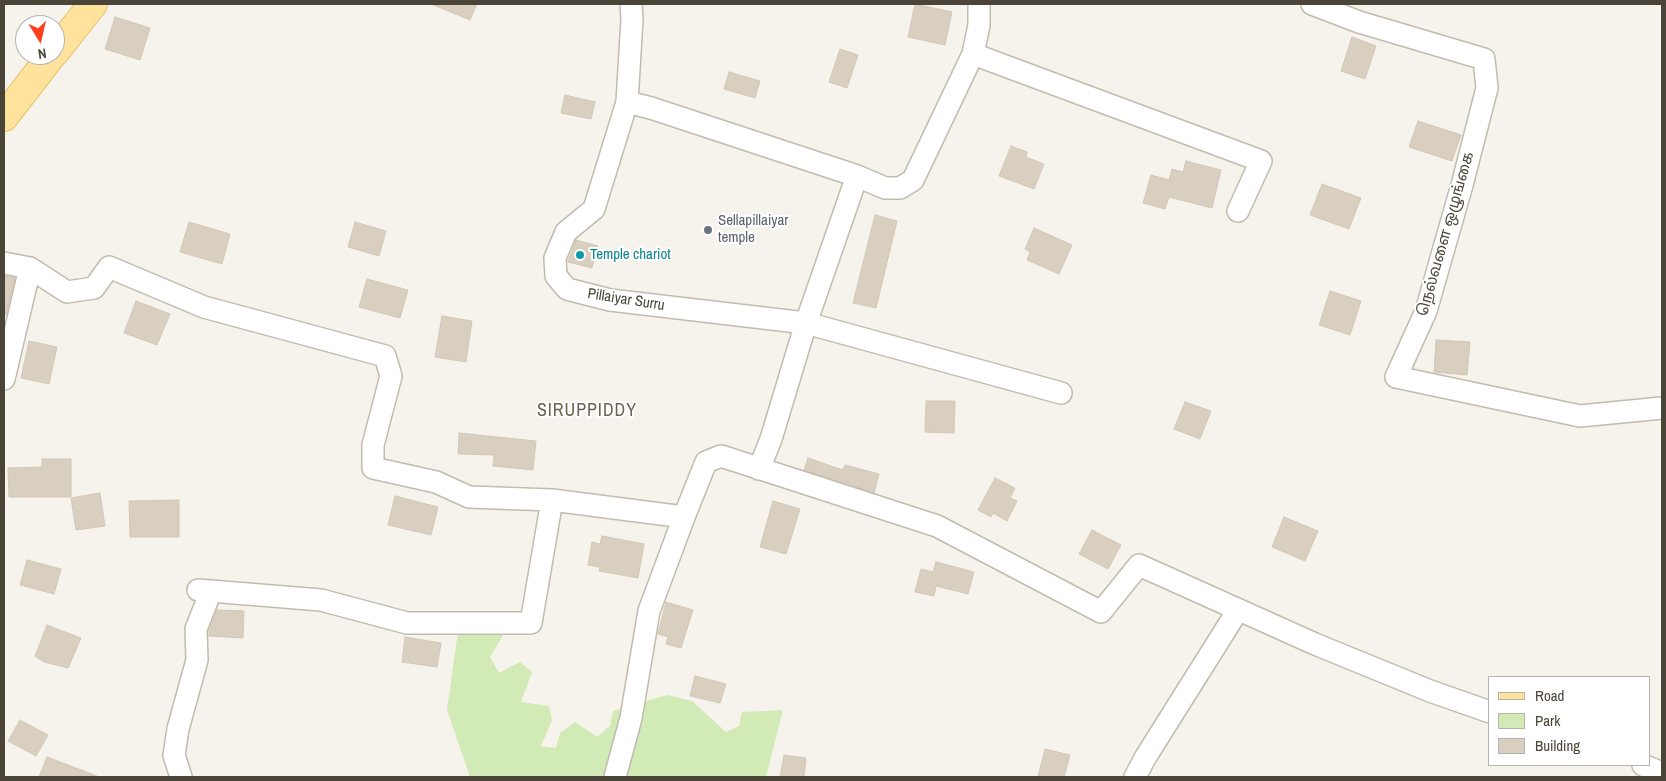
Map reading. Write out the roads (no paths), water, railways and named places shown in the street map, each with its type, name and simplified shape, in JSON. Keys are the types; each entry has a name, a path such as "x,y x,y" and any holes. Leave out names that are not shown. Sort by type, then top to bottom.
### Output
{"main road":[{"path":"65,39 93,4"},
{"path":"4,117 44,65"}],"street":[{"name":"Pillaiyar Surru","path":"631,4 632,19 627,102 594,209 566,232 555,258 556,276 567,289 610,300 806,323 1061,393"},
{"path":"627,102 651,108 856,176 885,188 900,188 913,180 973,54 979,25 979,4"},
{"name":"நெல்வளை ஒழுங்கை","path":"1312,4 1359,22 1484,59 1487,88 1462,185 1426,311 1396,377 1580,416 1662,408"},
{"path":"973,54 1261,161 1238,211"},
{"path":"759,469 771,439 806,323 856,176"},
{"path":"4,263 30,268 66,292 94,288 109,267 204,307 385,356 391,376 373,445 374,468 436,482 469,497 552,500 684,517"},
{"path":"4,379 30,268"},
{"path":"615,777 630,718 649,611 706,462 721,456 937,526 1101,612 1139,565 1315,644 1430,691 1488,711"},
{"path":"182,777 174,754 178,728 197,660 196,629 205,590 321,600 407,623 531,623 552,500"},
{"path":"1135,777 1238,610"}],"place":[{"name":"Sellapillaiyar temple","path":"708,230"},
{"name":"Temple chariot","path":"580,255"}],"district":[{"name":"SIRUPPIDDY","path":"587,411"}]}
